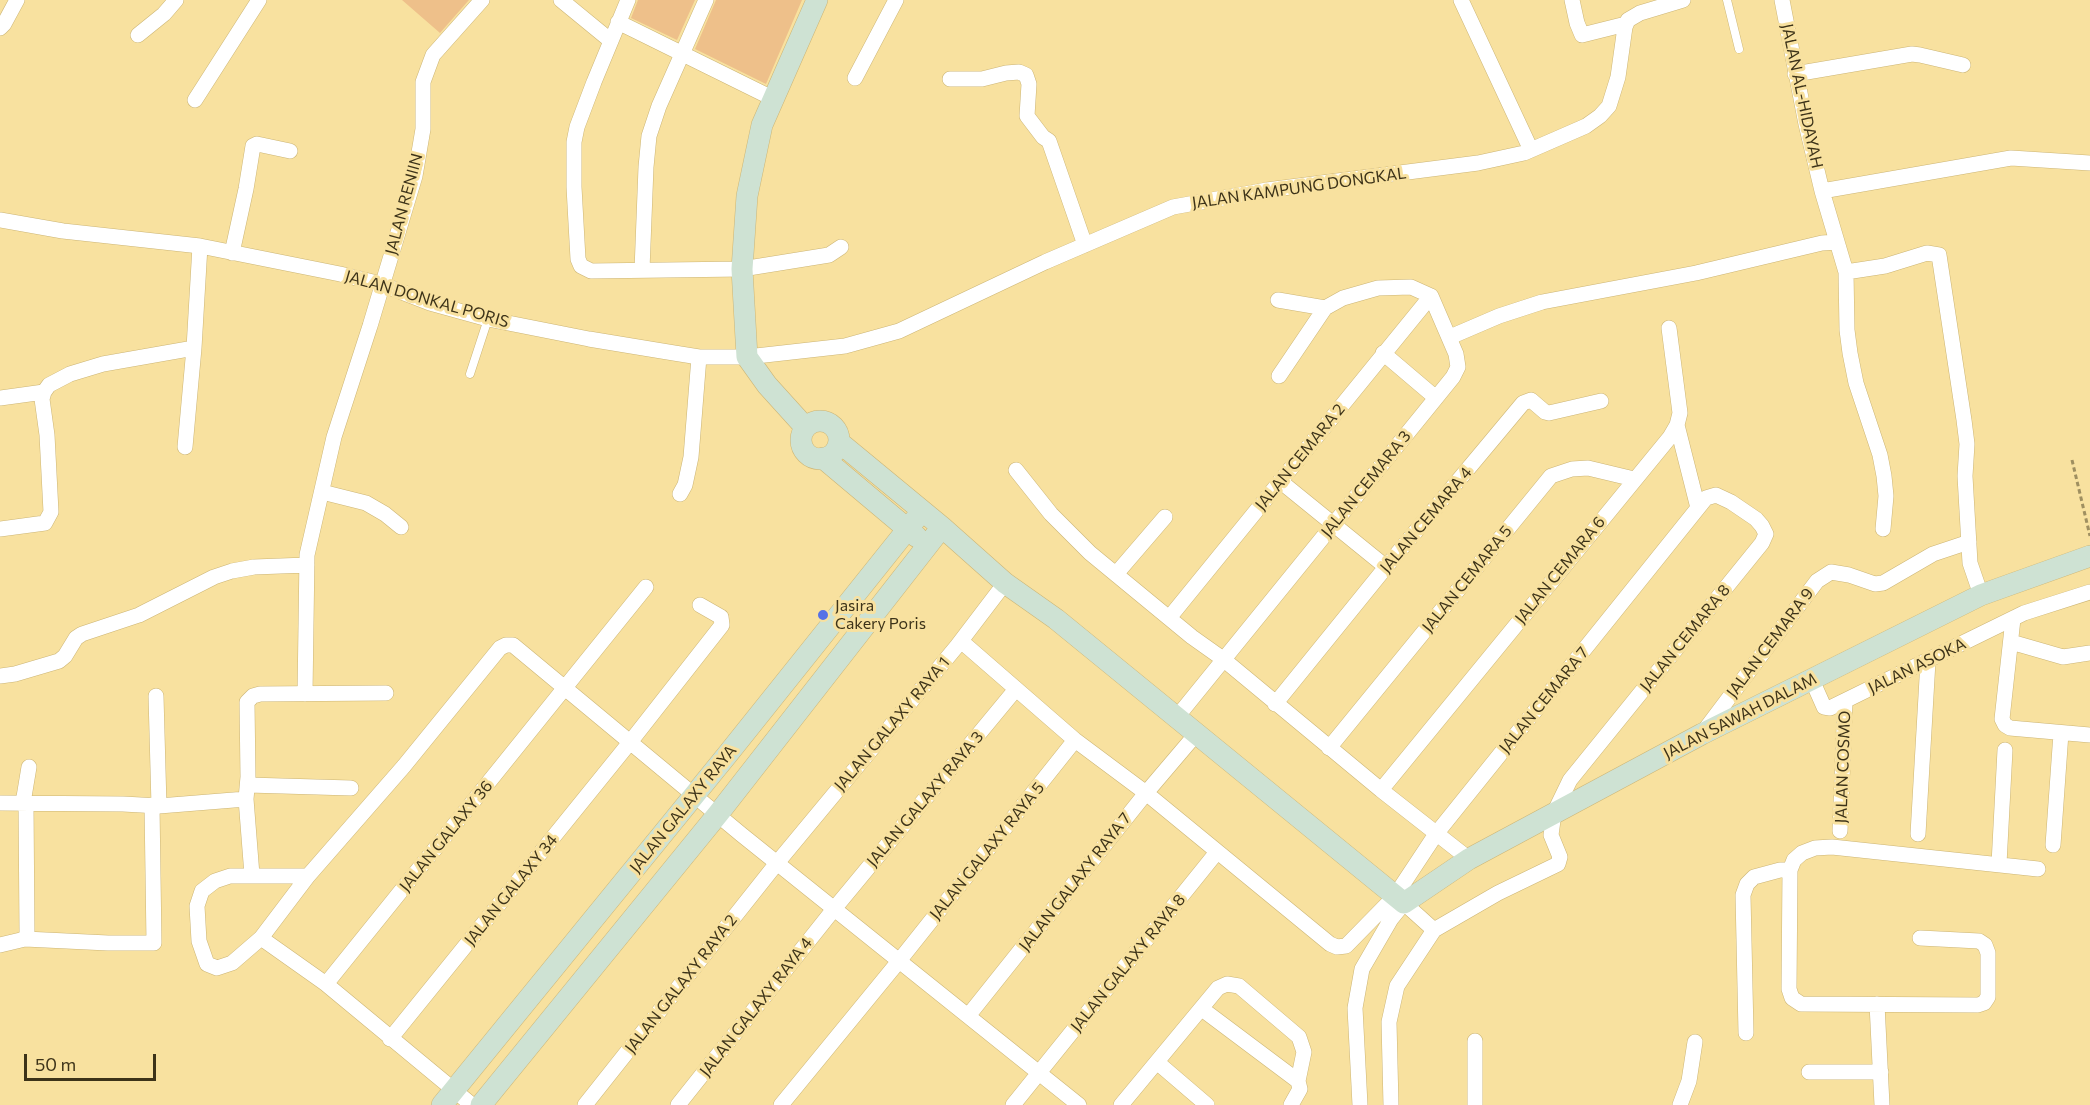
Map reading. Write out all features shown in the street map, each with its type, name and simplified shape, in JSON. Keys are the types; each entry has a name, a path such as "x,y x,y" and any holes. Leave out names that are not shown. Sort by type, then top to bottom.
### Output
{"street":[{"path":"0,28 17,0"},
{"path":"138,35 164,14 176,0"},
{"path":"195,100 259,0"},
{"name":"JALAN RENIIN","path":"305,693 307,565 334,437 415,176 423,129 423,82 426,70 433,55 482,0"},
{"path":"561,0 611,41"},
{"path":"628,0 577,127 574,142 580,266 591,270 742,269 829,255 841,247"},
{"path":"642,270 646,167 650,136 659,106 706,0"},
{"path":"806,427 767,385 747,357 742,269 747,195 762,125 817,0"},
{"path":"855,78 896,0"},
{"path":"1461,0 1531,150"},
{"path":"1572,0 1582,35 1626,24 1640,12 1683,0"},
{"name":"JALAN AL-HIDAYAH","path":"1782,0 1795,74 1822,191 1846,272 1847,330 1850,353 1856,383 1880,455 1884,476 1886,496 1883,529"},
{"path":"618,22 772,98"},
{"name":"JALAN KAMPUNG DONGKAL","path":"747,357 845,346 899,332 1085,245 1173,207 1267,190 1478,163 1531,150 1586,126 1609,106 1618,77 1626,24"},
{"path":"1795,74 1912,54 1964,65"},
{"path":"950,79 982,79 1019,72 1026,75 1029,84 1027,116 1048,141 1085,245"},
{"path":"232,253 246,189 252,146 257,144 290,150"},
{"path":"1822,191 2012,158 2090,164"},
{"name":"JALAN DONKAL PORIS","path":"0,220 63,231 200,246 340,274 381,284 430,303 488,319 589,339 699,357 747,357"},
{"path":"1450,337 1499,316 1542,302 1696,273 1822,243 1837,242"},
{"path":"186,447 200,246"},
{"path":"1846,272 1885,266 1927,253 1939,255 1964,420 1970,563 1981,595"},
{"path":"1279,376 1325,308 1342,298 1378,288 1411,287 1431,296"},
{"name":"JALAN CEMARA 3","path":"1177,717 1453,377 1458,367 1456,354 1431,296"},
{"name":"JALAN CEMARA 2","path":"1169,618 1431,296"},
{"path":"1278,300 1325,308"},
{"path":"1669,328 1680,413 1677,425 1698,508"},
{"path":"0,529 45,523 51,512 47,435 42,399 44,392 58,380 103,364 194,348"},
{"path":"1383,353 1436,398"},
{"path":"680,494 685,485 691,457 699,357"},
{"path":"2,395 44,392"},
{"name":"JALAN CEMARA 4","path":"1275,704 1523,403 1531,400 1545,412 1550,413 1601,401"},
{"path":"823,458 834,452 839,442 838,433 832,425 824,421 814,422 806,427 801,436 802,446 808,454 823,458 928,546 968,553"},
{"name":"JALAN CEMARA 6","path":"1381,790 1655,455 1677,425"},
{"path":"839,442 942,527 968,553 1177,717 1191,741 1430,925"},
{"name":"JALAN CEMARA 5","path":"1329,747 1551,476 1572,469 1588,468 1634,479"},
{"path":"1016,470 1051,514 1090,553 1469,859"},
{"path":"1280,481 1386,567"},
{"path":"322,492 366,503 401,527"},
{"name":"JALAN CEMARA 8","path":"1554,813 1570,780 1766,537 1766,532 1756,519 1716,495 1706,498 1698,508"},
{"name":"JALAN CEMARA 7","path":"1403,902 1436,834 1698,508"},
{"name":"JALAN GALAXY RAYA","path":"448,1098 695,795 922,511"},
{"path":"1116,574 1165,517"},
{"name":"JALAN GALAXY RAYA","path":"481,1105 718,814 942,527"},
{"name":"JALAN CEMARA 9","path":"1702,734 1817,580 1831,572 1849,574 1875,584 1883,583 1934,554 1969,542"},
{"name":"JALAN SAWAH DALAM","path":"1403,902 1469,859 1702,734 1814,683 1981,595 2090,556"},
{"path":"0,676 59,661 65,656 76,638 82,634 139,615 223,574 254,567 307,565"},
{"name":"JALAN GALAXY RAYA 1","path":"777,863 961,641 1005,583"},
{"name":"JALAN GALAXY 36","path":"326,984 646,587"},
{"name":"JALAN ASOKA","path":"1814,683 1822,704 1830,708 2013,619 2090,592"},
{"name":"JALAN GALAXY 34","path":"390,1039 722,625 721,617 700,605"},
{"path":"2013,619 2002,719 2005,725 2010,728 2090,735"},
{"path":"961,641 1075,740 1146,793 1330,944 1336,947 1346,946 1403,902"},
{"path":"2011,642 2063,657 2090,653"},
{"path":"308,876 230,876 215,881 202,891 197,906 199,941 207,964 217,968 232,963 261,938 308,876 404,766 500,648 513,645 777,863 1079,1105"},
{"path":"1918,834 1928,661"},
{"name":"JALAN GALAXY RAYA 3","path":"834,909 1016,689"},
{"path":"252,875 247,792 247,702 253,696 260,694 386,693"},
{"path":"0,945 25,939 154,943 156,696"},
{"name":"JALAN COSMO","path":"1840,831 1845,702"},
{"path":"2053,844 2061,733"},
{"name":"JALAN GALAXY RAYA 5","path":"781,1105 1075,740"},
{"name":"JALAN GALAXY RAYA 7","path":"968,1016 1146,793 1191,741"},
{"path":"1999,864 2005,750"},
{"path":"25,939 25,803 29,767"},
{"path":"0,803 156,806 247,792 351,788"},
{"path":"1390,1105 1389,1022 1397,986 1430,925 1554,867 1560,858 1551,835 1554,813"},
{"path":"1920,938 1979,941 1985,945 1988,953 1988,997 1984,1003 1978,1005 1801,1004 1792,998 1789,989 1790,870 1794,860 1802,853 1815,848 1832,847 2038,869"},
{"name":"JALAN GALAXY RAYA 8","path":"1013,1105 1217,852"},
{"name":"JALAN GALAXY RAYA 2","path":"585,1105 777,863"},
{"path":"1746,1033 1743,895 1747,884 1754,877 1780,870 1790,870"},
{"path":"1360,1105 1355,1008 1362,969 1403,902"},
{"name":"JALAN GALAXY RAYA 4","path":"678,1105 834,909"},
{"path":"261,938 326,984 390,1039 448,1098 472,1105"},
{"path":"1121,1105 1218,988 1227,984 1239,986 1299,1037 1304,1052 1298,1081 1300,1089 1291,1105"},
{"path":"1877,1004 1882,1105"},
{"path":"1202,1009 1298,1081"},
{"path":"1475,1041 1475,1105"},
{"path":"1680,1105 1689,1081 1695,1042"},
{"path":"1158,1063 1207,1105"},
{"path":"1809,1072 1881,1072"}],"lane":[{"path":"1727,0 1739,49"},
{"path":"470,374 488,319"}],"path":[{"path":"2072,460 2090,536"}],"building":[{"path":"402,0 469,0 440,33"},
{"path":"638,0 695,0 677,40 631,18"},
{"path":"716,0 802,0 766,84 695,49"}],"place":[{"name":"Jasira Cakery Poris","path":"823,615"}]}
